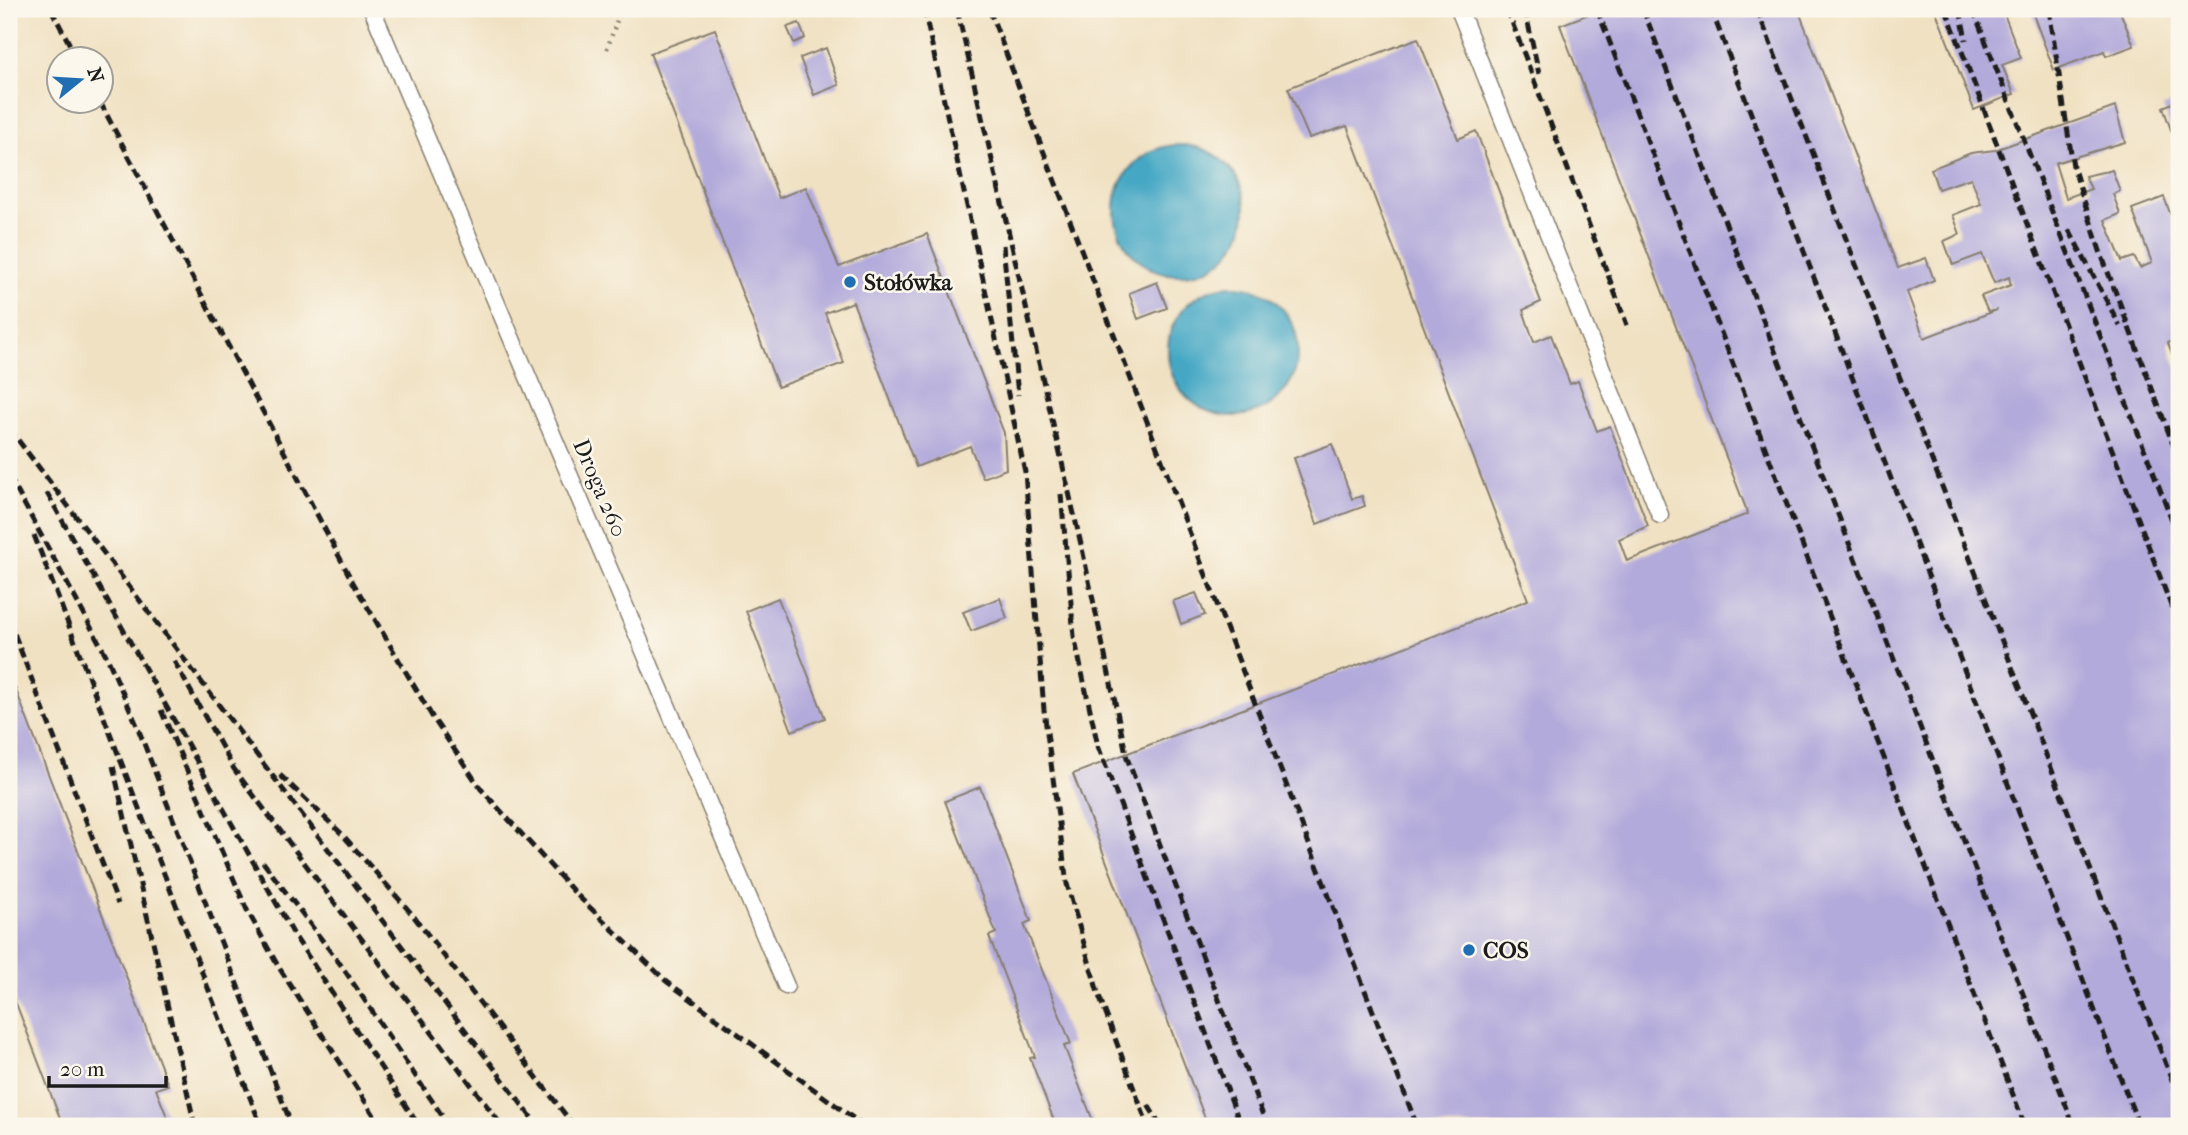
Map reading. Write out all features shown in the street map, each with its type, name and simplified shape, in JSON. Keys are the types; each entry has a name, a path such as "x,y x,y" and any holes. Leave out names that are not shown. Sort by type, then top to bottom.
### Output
{"lane":[{"name":"Droga 260","path":"372,9 786,986"},
{"path":"1459,9 1660,514"}],"path":[{"path":"607,49 621,9"}],"water":[{"path":"1180,145 1205,150 1226,164 1240,185 1245,210 1240,235 1226,256 1205,270 1180,275 1155,270 1134,256 1120,235 1115,210 1120,185 1134,164 1155,150"},
{"path":"1233,286 1258,291 1279,305 1293,326 1298,351 1293,376 1279,397 1258,411 1233,416 1208,411 1187,397 1173,376 1168,351 1173,326 1187,305 1208,291"}],"building":[{"path":"1602,9 1798,9 1898,268 1926,258 1934,280 1907,292 1924,338 1997,310 1988,312 1981,296 2011,285 2009,277 1994,283 1982,254 1953,265 1944,241 1960,234 1953,215 1981,204 1971,178 1938,189 1931,169 1971,153 1995,150 2115,107 2125,142 2055,163 2066,198 2091,189 2085,176 2112,170 2120,191 2113,194 2120,214 2105,220 2122,261 2134,257 2140,268 2152,263 2132,209 2164,197 2179,237 2179,338 2168,343 2179,372 2179,1126 1208,1126 1073,774 1528,600 1347,126 1309,138 1288,88 1418,38 1458,139 1476,131 1541,302 1523,310 1534,342 1551,335 1570,384 1578,381 1597,431 1610,426 1648,526 1619,539 1627,561 1748,514 1560,25"},
{"path":"1935,9 2002,9 2021,58 2002,65 2014,94 1974,110"},
{"path":"2031,9 2119,9 2134,46 2106,56 2104,51 2054,70"},
{"path":"799,23 805,38 794,43 787,27"},
{"path":"715,29 779,198 806,187 839,267 927,234 1004,433 1006,469 983,478 970,446 916,467 853,302 825,313 844,363 778,387 650,53"},
{"path":"826,48 839,85 814,95 800,58"},
{"path":"2179,100 2179,146 2177,147 2163,107"},
{"path":"1157,282 1167,308 1138,319 1129,293"},
{"path":"1332,444 1352,499 1362,496 1365,506 1317,524 1294,458"},
{"path":"1196,593 1205,615 1181,624 1173,601"},
{"path":"778,598 825,718 792,731 746,611"},
{"path":"1000,598 1007,618 971,631 963,612"},
{"path":"9,672 168,1085 156,1089 169,1122 157,1126 63,1126 9,985"},
{"path":"980,787 1031,921 1024,924 1071,1044 1064,1046 1095,1126 1056,1126 1030,1058 1035,1057 989,936 996,933 945,801"}],"railway":[{"path":"51,9 71,46"},
{"path":"924,9 1025,472 1044,710 1067,884 1098,993 1148,1126"},
{"path":"957,9 1083,553 1127,758 1267,1126"},
{"path":"989,9 1417,1126"},
{"path":"1507,9 1627,325"},
{"path":"1525,9 1539,74"},
{"path":"1597,9 2025,1126"},
{"path":"1643,9 2074,1126"},
{"path":"1711,9 2139,1126"},
{"path":"1757,9 2179,1098"},
{"path":"1946,9 2179,627"},
{"path":"1960,9 1966,40"},
{"path":"1973,9 2179,538"},
{"path":"2049,9 2073,166 2100,251 2179,460"},
{"path":"107,116 351,579 433,718 481,789 575,893 666,981 864,1126"},
{"path":"2069,230 2120,326"},
{"path":"1003,245 1018,395"},
{"path":"9,428 538,1126"},
{"path":"9,476 106,655 136,723 292,1126"},
{"path":"47,493 294,935 419,1126"},
{"path":"1061,494 1074,636 1098,746 1241,1126"},
{"path":"34,535 261,1126"},
{"path":"9,620 118,904"},
{"path":"174,661 234,769 502,1126"},
{"path":"161,710 247,910 278,966 381,1126"},
{"path":"113,766 195,1126"},
{"path":"280,775 342,834 412,914 574,1126"},
{"path":"263,862 341,965 449,1126"},
{"path":"1148,1105 1161,1126"}],"place":[{"name":"Stołówka","path":"850,282"},
{"name":"COS","path":"1469,950"}]}
